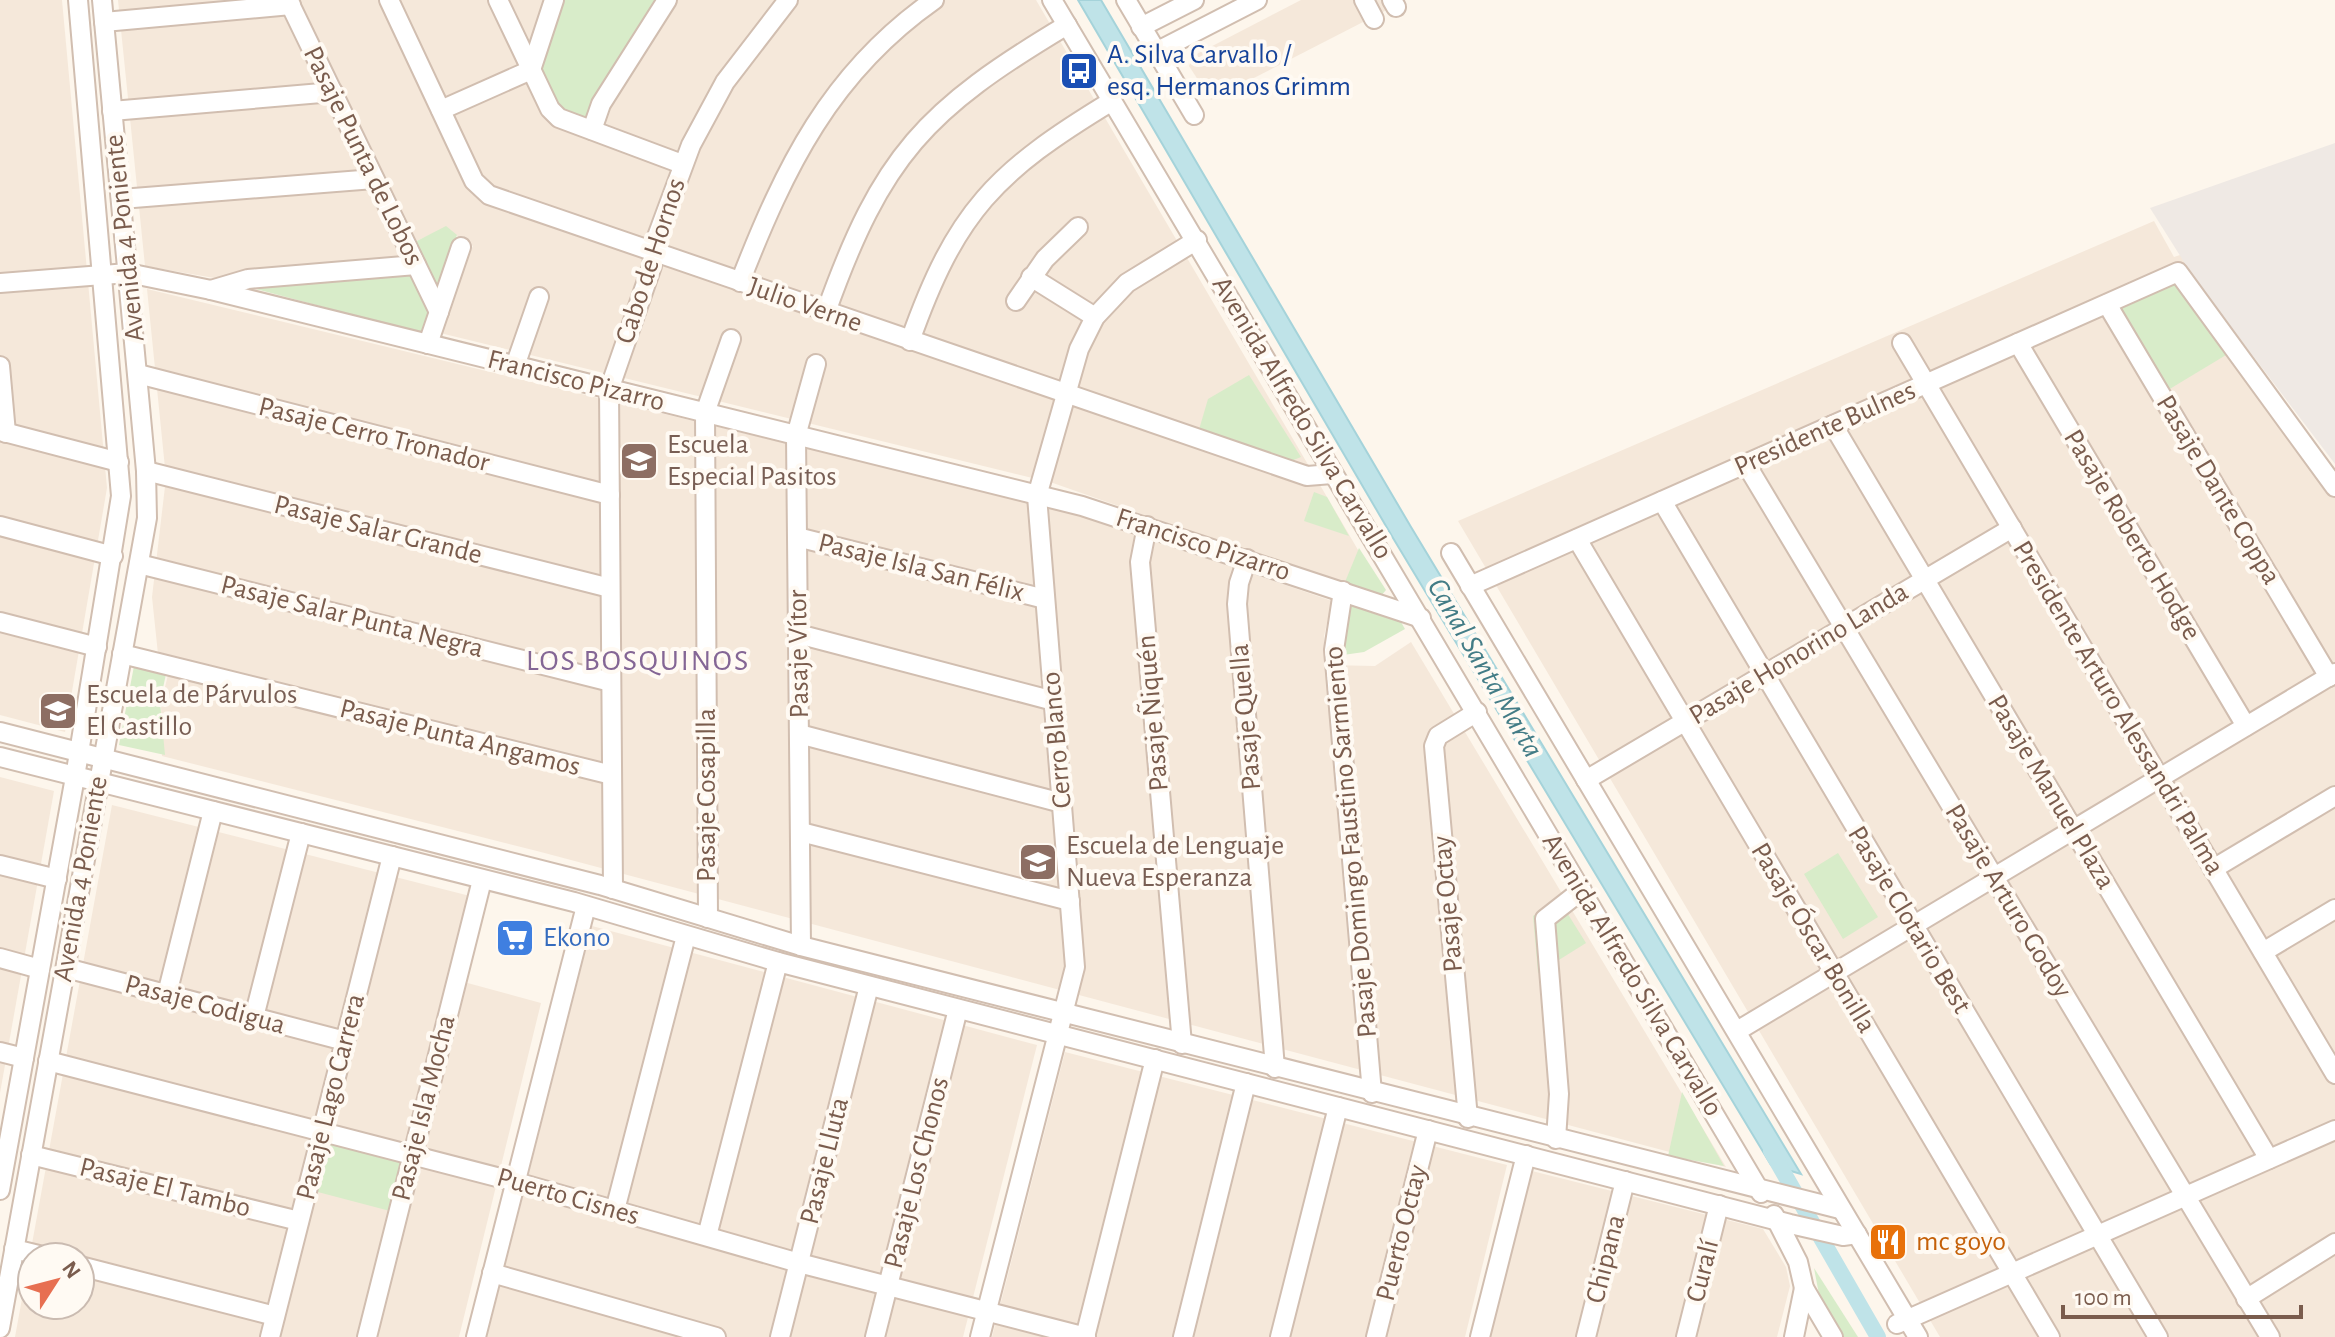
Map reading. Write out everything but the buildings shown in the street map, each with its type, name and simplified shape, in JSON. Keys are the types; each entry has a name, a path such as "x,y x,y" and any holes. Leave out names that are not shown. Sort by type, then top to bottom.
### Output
{"street":[{"name":"Avenida 4 Poniente","path":"0,1190 75,777 121,496 78,0"},
{"name":"Avenida 4 Poniente","path":"0,1328 147,518 138,374 102,0"},
{"name":"Julio Verne","path":"389,0 483,191 1307,476 1332,474"},
{"path":"498,0 550,109 559,118 682,164"},
{"path":"441,110 531,70 554,0"},
{"path":"592,130 601,104 667,0"},
{"name":"Cabo de Hornos","path":"613,889 609,390 682,164 725,82 788,0"},
{"path":"740,282 782,180 815,122 875,49 934,0"},
{"name":"Avenida Alfredo Silva Carvallo","path":"1052,0 1197,240 1332,474 1766,1191 1783,1222 1804,1288 1833,1337"},
{"path":"1126,0 1194,115"},
{"path":"1141,27 1194,0"},
{"path":"1156,52 1257,0"},
{"path":"1364,0 1374,19"},
{"path":"104,22 289,2"},
{"name":"Pasaje Punta de Lobos","path":"289,2 439,312"},
{"path":"826,312 862,217 906,148 961,93 1067,25"},
{"path":"112,111 333,92"},
{"path":"910,341 936,271 978,205 1034,150 1112,101"},
{"path":"121,199 374,179"},
{"path":"1016,301 1031,277 1078,227"},
{"name":"Cerro Blanco","path":"980,1337 1057,1034 1066,1012 1075,967 1037,496 1079,349 1095,317 1127,283 1197,240"},
{"path":"428,344 461,247"},
{"path":"211,290 248,279 416,265"},
{"name":"Presidente Bulnes","path":"1470,586 2178,272 2335,487"},
{"name":"Francisco Pizarro","path":"0,283 128,273 211,290 1037,496 1147,526 1421,618"},
{"path":"1031,277 1095,317"},
{"path":"515,366 539,297"},
{"name":"Pasaje Dante Coppa","path":"2107,304 2332,675"},
{"name":"Pasaje Cosapilla","path":"708,918 705,413 731,339"},
{"name":"Presidente Arturo Alessandri Palma","path":"1902,343 2335,1074"},
{"name":"Pasaje Roberto Hodge","path":"2018,343 2246,726"},
{"name":"Pasaje Vítor","path":"801,946 796,436 816,364"},
{"path":"0,366 3,432 119,462"},
{"name":"Pasaje Cerro Tronador","path":"138,374 610,495"},
{"name":"Pasaje Manuel Plaza","path":"1833,425 2269,1159"},
{"name":"Pasaje Arturo Godoy","path":"1746,464 2270,1337"},
{"name":"Pasaje Salar Grande","path":"146,471 610,588"},
{"name":"Pasaje Clotario Best","path":"1662,501 2158,1337"},
{"path":"0,526 113,556"},
{"name":"Pasaje Ñiquén","path":"1147,526 1140,562 1182,1044"},
{"name":"Pasaje Honorino Landa","path":"1586,780 2012,528"},
{"name":"Pasaje Isla San Félix","path":"797,537 1045,599"},
{"name":"Pasaje Óscar Bonilla","path":"1577,539 2050,1337"},
{"path":"1451,553 1840,1209 1844,1235 1903,1327 1918,1337"},
{"name":"Pasaje Quella","path":"1247,559 1237,604 1275,1068"},
{"name":"Pasaje Salar Punta Negra","path":"139,564 611,682"},
{"name":"Pasaje Domingo Faustino Sarmiento","path":"1343,591 1334,650 1372,1093"},
{"path":"0,622 97,647"},
{"path":"798,634 1054,701"},
{"name":"Pasaje Punta Angamos","path":"122,654 612,775"},
{"path":"1737,1031 2332,675"},
{"name":"Pasaje Octay","path":"1468,1118 1434,746 1438,736 1477,712"},
{"path":"0,732 613,889 801,946 1468,1118 1840,1209"},
{"path":"799,734 1062,803"},
{"path":"0,757 586,906 869,986 1783,1222 1844,1235"},
{"path":"2213,869 2335,796"},
{"path":"167,994 213,811"},
{"path":"801,832 1070,901"},
{"path":"254,1017 301,833"},
{"name":"Pasaje Lago Carrera","path":"270,1337 392,856"},
{"path":"0,865 57,879"},
{"name":"Pasaje Isla Mocha","path":"367,1337 482,880"},
{"path":"1556,1139 1560,1106 1545,919 1582,890"},
{"path":"476,1337 586,906"},
{"path":"2263,952 2335,909"},
{"path":"615,1210 686,936"},
{"path":"0,958 40,969"},
{"path":"707,1236 778,962"},
{"name":"Pasaje Codigua","path":"66,968 345,1041"},
{"name":"Pasaje Lluta","path":"780,1337 869,986"},
{"name":"Pasaje Los Chonos","path":"875,1337 958,1009"},
{"path":"0,1052 24,1058"},
{"path":"1085,1337 1155,1059"},
{"name":"Puerto Cisnes","path":"48,1061 516,1182 799,1263 1085,1337"},
{"path":"1183,1337 1246,1083"},
{"path":"1280,1337 1338,1107"},
{"name":"Puerto Octay","path":"1376,1337 1428,1130"},
{"path":"1903,1327 2012,1273 2335,1130"},
{"name":"Pasaje El Tambo","path":"31,1155 299,1221"},
{"path":"1480,1337 1526,1155"},
{"name":"Chipana","path":"1586,1337 1625,1181"},
{"name":"Curalí","path":"1686,1337 1719,1205"},
{"path":"2246,1299 2335,1243"},
{"path":"96,1270 275,1316"},
{"path":"492,1273 716,1337"},
{"path":"1794,1337 1804,1288"}],"shaded area":[{"path":"0,0 62,0 107,488 65,732 0,715"},
{"path":"118,0 1036,0 1368,567 1358,590 1053,483 436,332 473,246 445,228 401,248 403,253 397,261 220,279 145,266"},
{"path":"1301,0 1406,0 1211,100 1189,66 1193,56"},
{"path":"2335,143 2335,464 2196,281 2150,208"},
{"path":"2154,221 2174,257 2183,254 2191,278 2335,474 2335,1337 1940,1337 1458,521"},
{"path":"147,289 1074,513 1332,601 1324,636 1327,665 1375,666 1411,642 1726,1167 537,851 162,756 161,703 172,659 158,654 152,597 166,478"},
{"path":"0,777 54,791 0,1093"},
{"path":"112,805 470,896 449,978 541,1003 459,1337 15,1337 18,1321 96,1321 96,1241 33,1241"},
{"path":"592,926 1037,1045 963,1337 487,1337"},
{"path":"1065,1052 1507,1165 1465,1337 992,1337"},
{"path":"1532,1171 1763,1229 1786,1267 1790,1286 1777,1337 1490,1337"}],"green space":[{"path":"564,0 659,0 595,99 587,124 562,113 537,73"},
{"path":"446,226 457,235 437,290 411,244"},
{"path":"412,272 429,308 425,334 241,285"},
{"path":"2177,278 2231,352 2168,390 2117,307"},
{"path":"1249,375 1301,457 1291,461 1198,433 1208,399"},
{"path":"1314,492 1327,497 1349,536 1304,521"},
{"path":"1359,548 1386,590 1380,597 1345,582"},
{"path":"1350,603 1398,617 1405,629 1364,652 1343,655 1342,631"},
{"path":"134,666 166,674 160,702 165,755 119,745"},
{"path":"1838,853 1878,917 1843,939 1804,874"},
{"path":"1559,900 1586,943 1538,973 1533,916"},
{"path":"1682,1092 1724,1166 1668,1156"},
{"path":"327,1137 404,1157 390,1211 314,1191"},
{"path":"1814,1268 1858,1337 1840,1337 1821,1305"}],"water":[{"path":"1078,0 1101,0 1411,527 1801,1174 1771,1165 1393,538"}],"waterway":[{"name":"Canal Santa Marta","path":"1771,1151 1878,1337"}],"place":[{"name":"A. Silva Carvallo / esq. Hermanos Grimm","path":"1079,71"},
{"name":"Escuela Especial Pasitos","path":"639,461"},
{"name":"Escuela de Párvulos El Castillo","path":"58,711"},
{"name":"Escuela de Lenguaje Nueva Esperanza","path":"1038,862"},
{"name":"Ekono","path":"515,938"},
{"name":"mc goyo","path":"1888,1242"}],"district":[{"name":"LOS BOSQUINOS","path":"638,661"}]}
